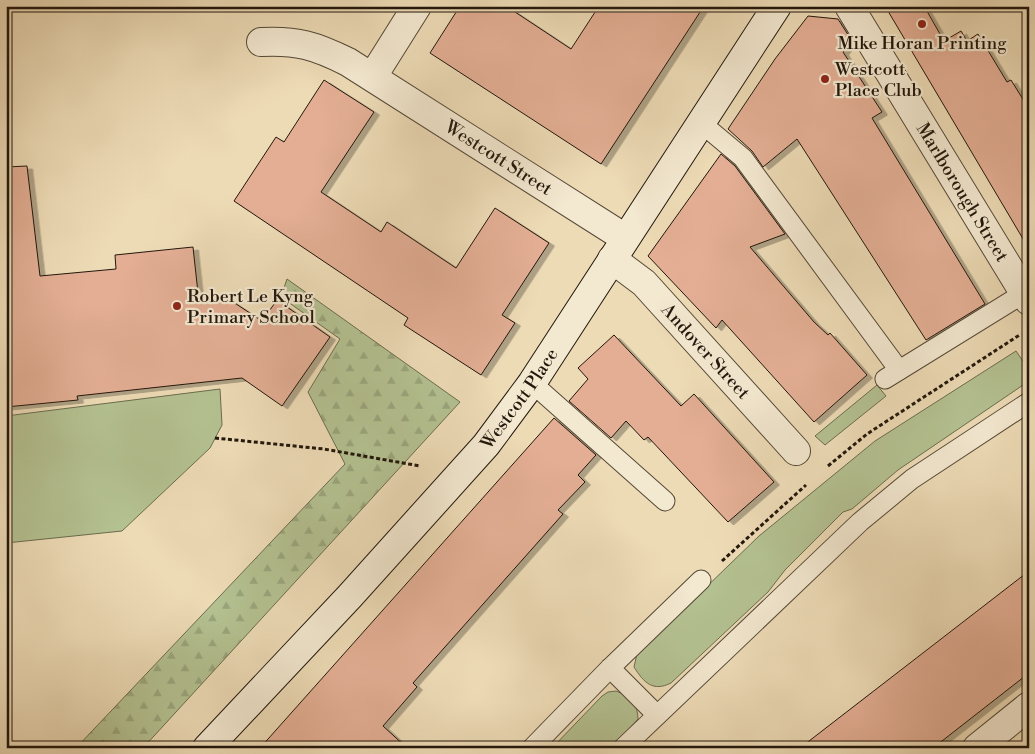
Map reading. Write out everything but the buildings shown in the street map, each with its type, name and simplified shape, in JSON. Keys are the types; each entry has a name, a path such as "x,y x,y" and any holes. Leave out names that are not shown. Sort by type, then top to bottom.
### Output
{"street":[{"path":"372,76 417,6"},
{"name":"Westcott Place","path":"207,748 463,474 532,383 777,6"},
{"name":"Marlborough Street","path":"849,6 1027,294"},
{"name":"Westcott Street","path":"260,42 296,42 324,50 372,76 618,249"},
{"name":"Andover Street","path":"618,249 644,282 796,450"},
{"path":"977,748 1029,706"}],"lane":[{"path":"700,122 743,158 892,374 1027,294"},
{"path":"532,383 665,501"},
{"path":"623,748 860,522 912,479 1029,402"},
{"path":"532,748 610,668 701,580"},
{"path":"610,668 657,714"}],"path":[{"path":"824,469 867,434 1023,333"},
{"path":"215,438 324,449 425,467"},
{"path":"701,580 810,481"}],"green space":[{"path":"287,279 460,402 143,748 76,748 345,464 308,392 340,339 281,297"},
{"path":"1016,351 1029,370 1029,381 898,470 852,509 843,512 785,570 768,592 671,683 659,687 641,678 634,667 637,654 759,536 875,441"},
{"path":"877,385 886,396 825,445 815,436"},
{"path":"220,389 222,425 210,448 122,531 6,543 6,416"},
{"path":"616,691 635,705 638,719 612,748 552,748 602,696 608,692"}],"place":[{"name":"Mike Horan Printing","path":"922,24"},
{"name":"Westcott Place Club","path":"825,79"},
{"name":"Robert Le Kyng Primary School","path":"177,306"}]}
